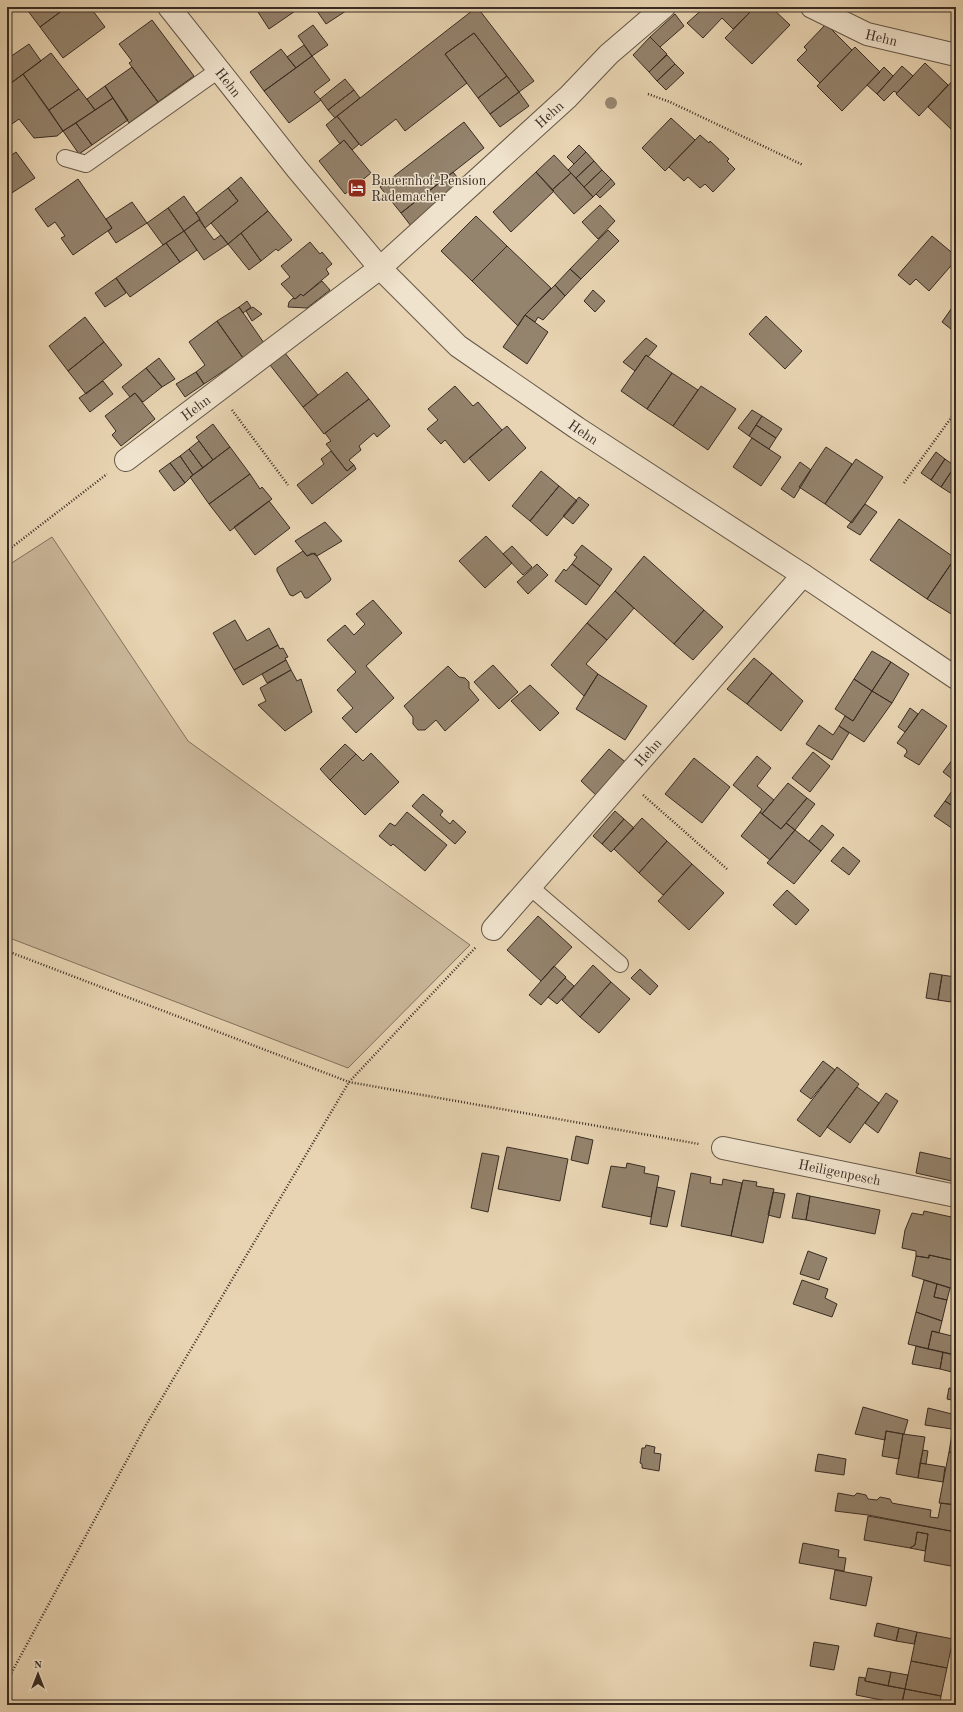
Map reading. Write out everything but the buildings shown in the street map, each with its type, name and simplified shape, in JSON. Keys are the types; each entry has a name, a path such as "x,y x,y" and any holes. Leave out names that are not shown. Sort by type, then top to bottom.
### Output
{"street":[{"name":"Hehn","path":"169,7 220,69 297,169 380,268 458,346 577,428 803,575 956,678"},
{"name":"Hehn","path":"126,460 380,268 568,97 610,54 664,7"},
{"name":"Hehn","path":"812,7 867,34 956,55"},
{"name":"Hehn","path":"493,929 803,575"},
{"name":"Heiligenpesch","path":"723,1148 956,1196"}],"lane":[{"path":"65,158 86,164 220,69"},
{"path":"530,886 620,964"}],"path":[{"path":"648,94 670,102 803,165"},
{"path":"218,391 288,485"},
{"path":"904,483 956,411"},
{"path":"7,550 126,460"},
{"path":"625,778 727,869"},
{"path":"7,1681 146,1425 349,1082 493,929"},
{"path":"7,951 349,1082 723,1148"}],"shaded area":[{"path":"52,537 188,741 470,945 348,1068 7,937 7,566"}],"place":[{"name":"Bauernhof-Pension Rademacher","path":"357,188"}]}
